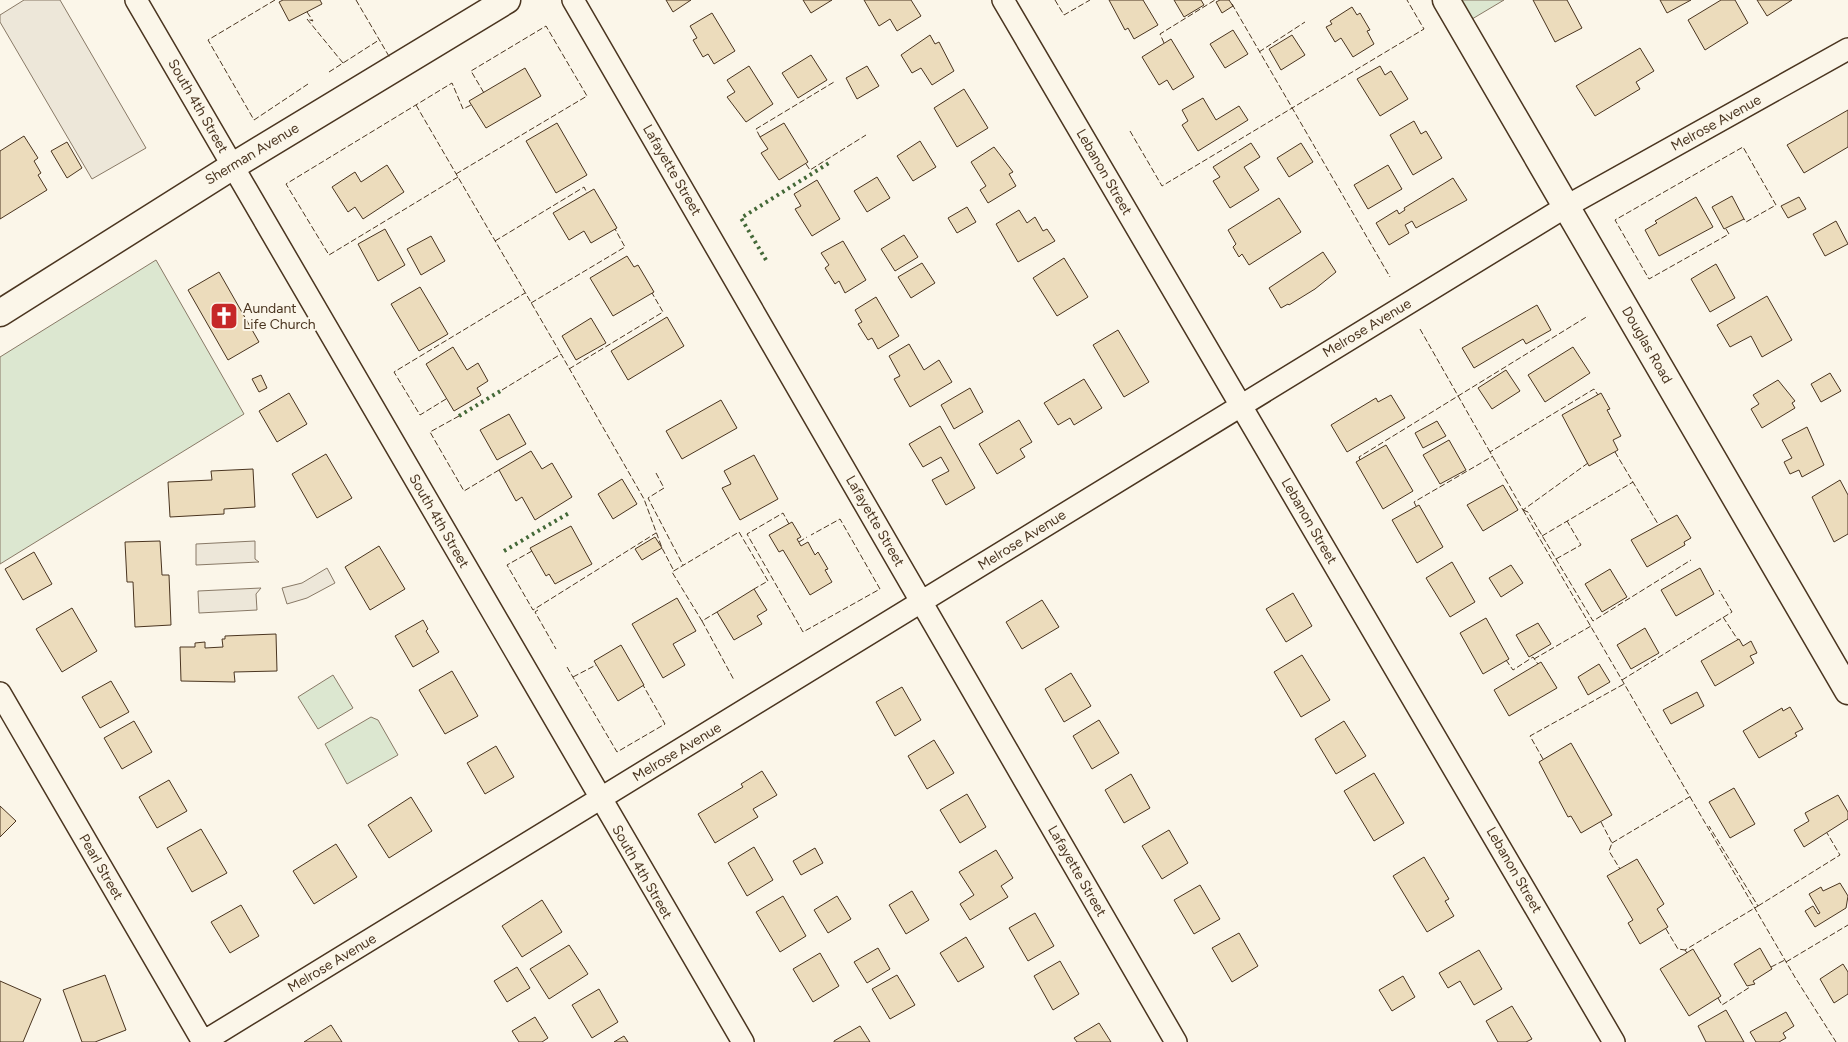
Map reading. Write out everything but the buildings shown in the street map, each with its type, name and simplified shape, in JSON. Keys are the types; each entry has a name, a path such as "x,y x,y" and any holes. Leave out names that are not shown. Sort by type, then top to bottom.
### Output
{"street":[{"name":"South 4th Street","path":"136,0 742,1042"},
{"name":"Sherman Avenue","path":"0,313 233,166 507,0"},
{"name":"Lafayette Street","path":"573,0 1176,1042"},
{"name":"Lebanon Street","path":"1003,0 1614,1042"},
{"name":"Douglas Road","path":"1446,0 1848,691"},
{"name":"Melrose Avenue","path":"203,1042 922,602 1241,404 1567,206 1848,49"},
{"name":"Pearl Street","path":"0,693 203,1042"}],"green space":[{"path":"1447,0 1504,0 1462,25"},
{"path":"156,260 244,414 0,564 0,357"},
{"path":"333,675 353,708 318,729 298,697"},
{"path":"371,717 378,720 398,755 347,784 325,744"}],"shaded area":[{"path":"24,0 60,0 146,148 92,179 0,22 0,15"},
{"path":"255,541 255,559 259,562 196,565 196,544"},
{"path":"327,568 335,583 307,598 287,604 282,588 302,583"},
{"path":"261,588 256,594 257,610 199,613 198,591"}],"hedge":[{"path":"766,260 741,218 829,163"},
{"path":"459,416 502,390"},
{"path":"504,551 569,513"}],"fence":[{"path":"275,0 208,40 254,120 308,84"},
{"path":"356,0 390,58"},
{"path":"1055,0 1064,15 1090,0"},
{"path":"1164,43 1160,34 1215,0"},
{"path":"1130,131 1162,186 1424,29 1407,0"},
{"path":"1232,4 1390,277"},
{"path":"307,12 313,21 307,19 343,63"},
{"path":"1259,52 1305,22"},
{"path":"456,174 587,96 546,26 471,71 484,93"},
{"path":"329,72 379,40"},
{"path":"760,137 756,129 834,82"},
{"path":"458,177 329,255 286,184 452,83 463,109 471,105"},
{"path":"416,105 561,354"},
{"path":"806,164 810,170 866,135"},
{"path":"1726,229 1729,234 1649,279 1615,220 1743,147 1776,205 1746,222 1744,219"},
{"path":"495,241 584,187 587,193"},
{"path":"531,303 625,247 615,229"},
{"path":"446,399 420,415 394,372 525,293"},
{"path":"569,369 663,312 652,293"},
{"path":"1360,460 1359,457 1588,316"},
{"path":"1420,329 1490,452"},
{"path":"502,390 561,354 644,499 662,548 674,571"},
{"path":"1588,463 1523,510 1490,452 1594,389 1598,395"},
{"path":"459,416 430,432 464,491 499,470"},
{"path":"1615,452 1658,524"},
{"path":"1416,506 1414,502 1493,456"},
{"path":"656,473 664,488 648,498 683,565"},
{"path":"1542,536 1633,482"},
{"path":"1523,510 1796,979 1836,1042"},
{"path":"1523,510 1528,512 1593,621 1691,560"},
{"path":"789,524 783,513 747,534 803,632 880,589 840,519 811,535"},
{"path":"1556,559 1581,545 1567,521"},
{"path":"717,612 702,621 672,572 739,532 768,581 754,589"},
{"path":"532,551 507,565 533,610 656,533"},
{"path":"799,542 807,537"},
{"path":"1622,680 1732,612 1719,590"},
{"path":"538,610 535,612 556,649"},
{"path":"1723,617 1738,640"},
{"path":"702,621 734,680"},
{"path":"1534,659 1591,626"},
{"path":"1506,660 1513,670 1533,657 1538,664"},
{"path":"573,677 596,665"},
{"path":"567,667 617,752 665,724 643,685"},
{"path":"1543,759 1530,736 1624,684"},
{"path":"1612,843 1691,796"},
{"path":"1601,822 1612,843 1609,851 1620,869"},
{"path":"1687,953 1685,950 1758,906 1709,826"},
{"path":"1758,906 1840,855 1827,833"},
{"path":"1786,962 1848,925"},
{"path":"1666,929 1678,949 1685,950"},
{"path":"1771,967 1785,960"},
{"path":"1718,998 1722,1005 1750,987"}],"place":[{"name":"Aundant Life Church","path":"224,316"}]}
